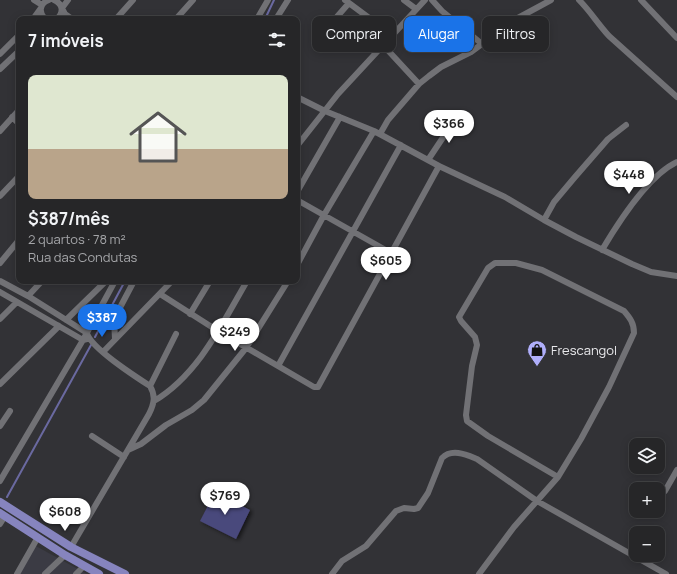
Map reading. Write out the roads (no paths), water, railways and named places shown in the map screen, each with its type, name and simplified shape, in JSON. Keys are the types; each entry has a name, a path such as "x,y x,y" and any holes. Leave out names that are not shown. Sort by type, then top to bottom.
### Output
{"main road":[{"path":"0,502 71,547 125,574"},
{"path":"2,515 65,555 99,574"}],"street":[{"path":"34,0 42,6"},
{"path":"35,16 48,0"},
{"path":"54,0 59,3 64,14 67,16"},
{"path":"60,16 62,8 68,0"},
{"path":"119,16 133,0"},
{"path":"179,16 194,0"},
{"path":"259,16 268,0"},
{"path":"278,16 288,0"},
{"path":"404,0 416,9"},
{"path":"396,31 425,0"},
{"path":"300,259 324,215 377,132 419,84 441,68 471,52 482,44 442,11 432,0"},
{"path":"522,16 551,0"},
{"path":"578,0 588,9 609,36 677,97"},
{"path":"641,0 677,38"},
{"path":"335,16 347,1 367,16"},
{"path":"42,6 43,16"},
{"path":"0,54 16,37"},
{"path":"300,142 338,94 377,52"},
{"path":"389,52 419,84"},
{"path":"0,70 16,54"},
{"path":"300,98 325,111 377,132 439,166 505,197 544,220 602,250 647,271 677,276"},
{"path":"0,130 16,113"},
{"path":"300,187 340,117"},
{"path":"12,118 16,121"},
{"path":"428,160 456,119"},
{"path":"544,220 554,202 575,177 608,139 626,125"},
{"path":"278,366 401,145"},
{"path":"602,250 613,232 652,181 664,169 677,162"},
{"path":"160,294 246,348 314,387 318,387 439,166"},
{"path":"0,196 16,179"},
{"path":"300,202 391,253"},
{"path":"0,263 16,244"},
{"path":"479,574 514,527 558,477 581,439 609,387 634,333 634,325 630,317 624,311 542,270 516,263 494,263 488,268 460,318 460,321 477,341 478,346 472,366 466,415 467,421 488,436 558,477"},
{"path":"0,280 66,320 103,352 150,386 154,394 154,401 128,450 71,547"},
{"path":"28,296 39,284"},
{"path":"66,320 103,284"},
{"path":"0,481 86,337 113,284"},
{"path":"115,339 114,318 132,284"},
{"path":"103,352 169,284"},
{"path":"190,314 208,284"},
{"path":"154,401 168,393 180,382 218,331 244,284"},
{"path":"128,450 141,444 166,425 192,410 204,400 246,348 286,284"},
{"path":"0,292 59,326 86,337"},
{"path":"0,320 17,302"},
{"path":"0,384 59,326"},
{"path":"150,386 176,334"},
{"path":"0,426 10,411"},
{"path":"92,436 124,457"},
{"path":"332,574 342,561 366,546 396,511 404,508 418,508 428,493 442,458 446,454 456,453 468,455 478,459 537,502 666,574"},
{"path":"665,491 677,470"},
{"path":"0,524 2,515"},
{"path":"16,574 38,537"},
{"path":"45,574 65,555"},
{"path":"76,574 84,566"}],"waterway":[{"path":"266,16 274,0"},
{"path":"95,337 123,284"},
{"path":"7,497 91,345"}],"place":[{"name":"Frescangol","path":"537,367"}]}
